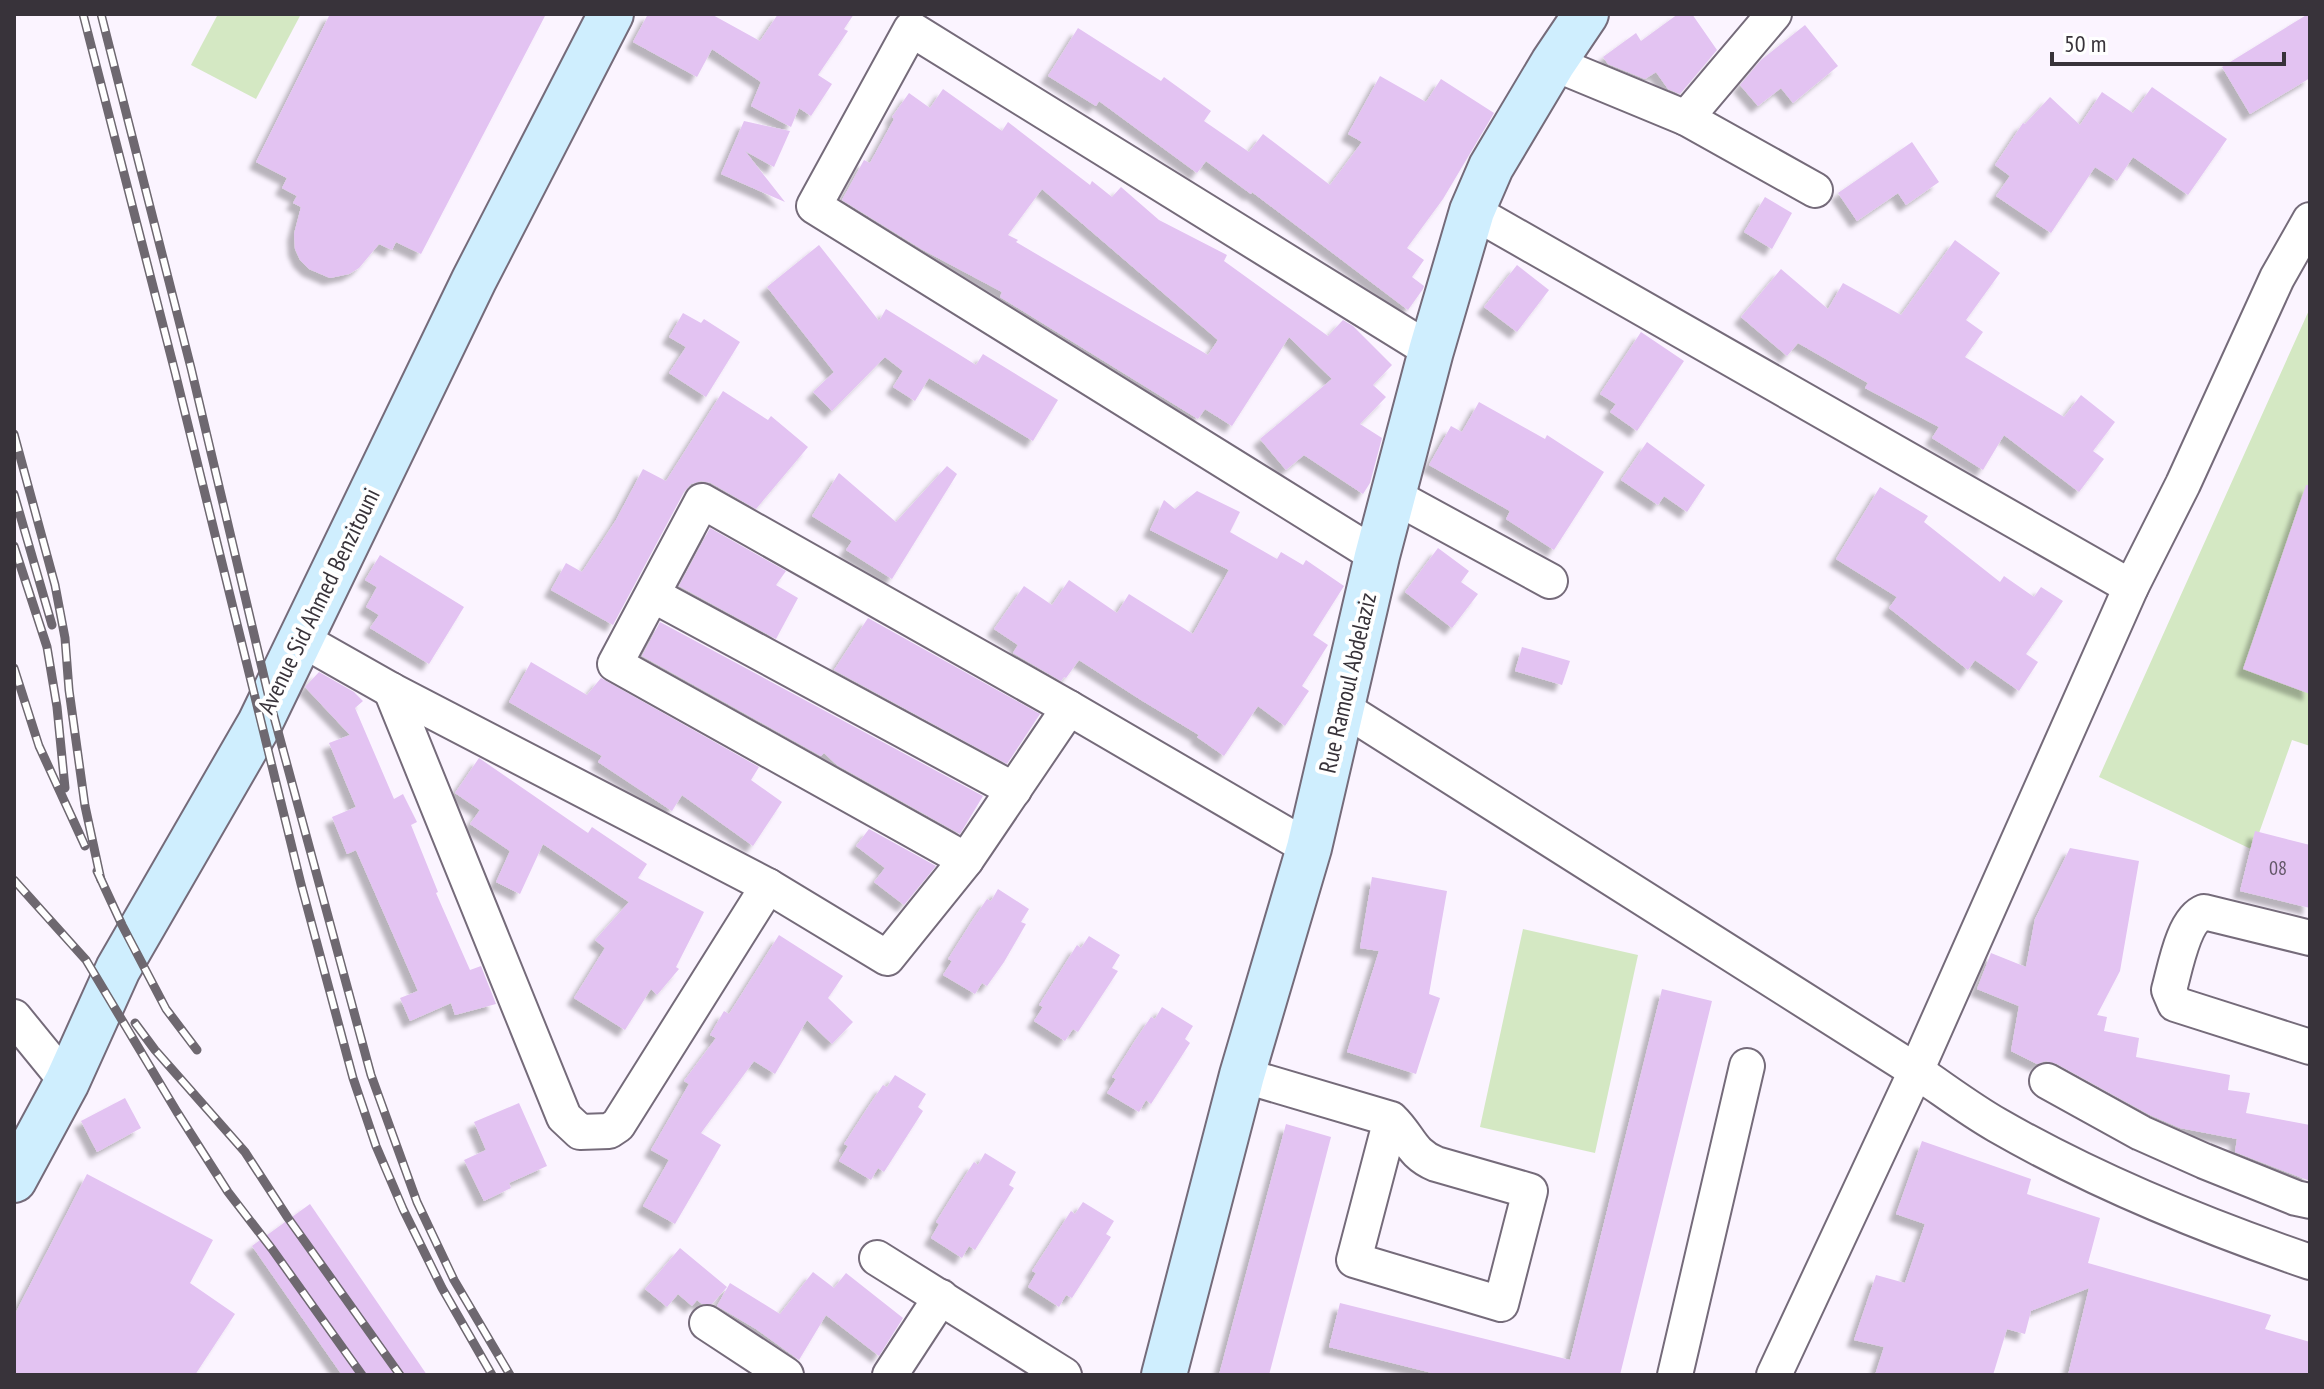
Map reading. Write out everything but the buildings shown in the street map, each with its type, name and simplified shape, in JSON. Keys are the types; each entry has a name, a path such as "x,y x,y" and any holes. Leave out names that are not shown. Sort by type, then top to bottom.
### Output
{"street":[{"name":"Avenue Sid Ahmed Benzitouni","path":"14,1180 67,1082 118,969 260,723 474,280 611,14"},
{"name":"Rue Ramoul Abdelaziz","path":"1164,1375 1242,1075 1309,848 1377,556 1472,211 1491,167 1586,14"},
{"path":"1686,118 1774,14"},
{"path":"1377,556 814,206 911,29 1431,351"},
{"path":"1553,63 1686,118 1815,190"},
{"path":"1472,211 2131,587"},
{"path":"1774,1375 1916,1071 2131,587 2183,484 2277,278 2310,220"},
{"path":"1394,496 1550,581"},
{"path":"966,860 615,664 702,501 1069,708 1309,848"},
{"path":"653,595 1014,790"},
{"path":"301,639 391,690 768,886 887,958 966,860 1069,708"},
{"path":"391,690 564,1117 580,1132 609,1131 618,1125 768,886"},
{"path":"1343,708 1916,1071 1996,1125 2156,1205 2310,1262"},
{"path":"2310,938 2204,912 2195,915 2188,927 2169,990 2175,1004 2310,1047"},
{"path":"14,1017 67,1082"},
{"path":"1675,1375 1747,1066"},
{"path":"1242,1075 1391,1119 1422,1158 1530,1191 1501,1304 1354,1260 1391,1119"},
{"path":"2047,1081 2166,1145 2310,1201"},
{"path":"877,1258 1064,1375"},
{"path":"890,1375 941,1297"},
{"path":"707,1323 786,1375"}],"green space":[{"path":"218,14 301,14 256,99 191,65"},
{"path":"2310,308 2310,746 2292,740 2253,850 2099,777"},
{"path":"1523,929 1638,955 1595,1153 1480,1127"}],"railway":[{"path":"83,14 301,884 353,1078 376,1146 403,1209 442,1288 492,1375"},
{"path":"101,14 191,368 270,702 371,1075 417,1202 454,1280 510,1375"},
{"path":"14,434 55,585 65,638 85,806 101,880"},
{"path":"14,494 52,625"},
{"path":"14,546 47,647 65,788"},
{"path":"14,668 39,746 85,846"},
{"path":"97,871 166,1009 197,1050"},
{"path":"14,880 86,960 228,1192 362,1375"},
{"path":"135,1023 245,1152 400,1375"}]}
